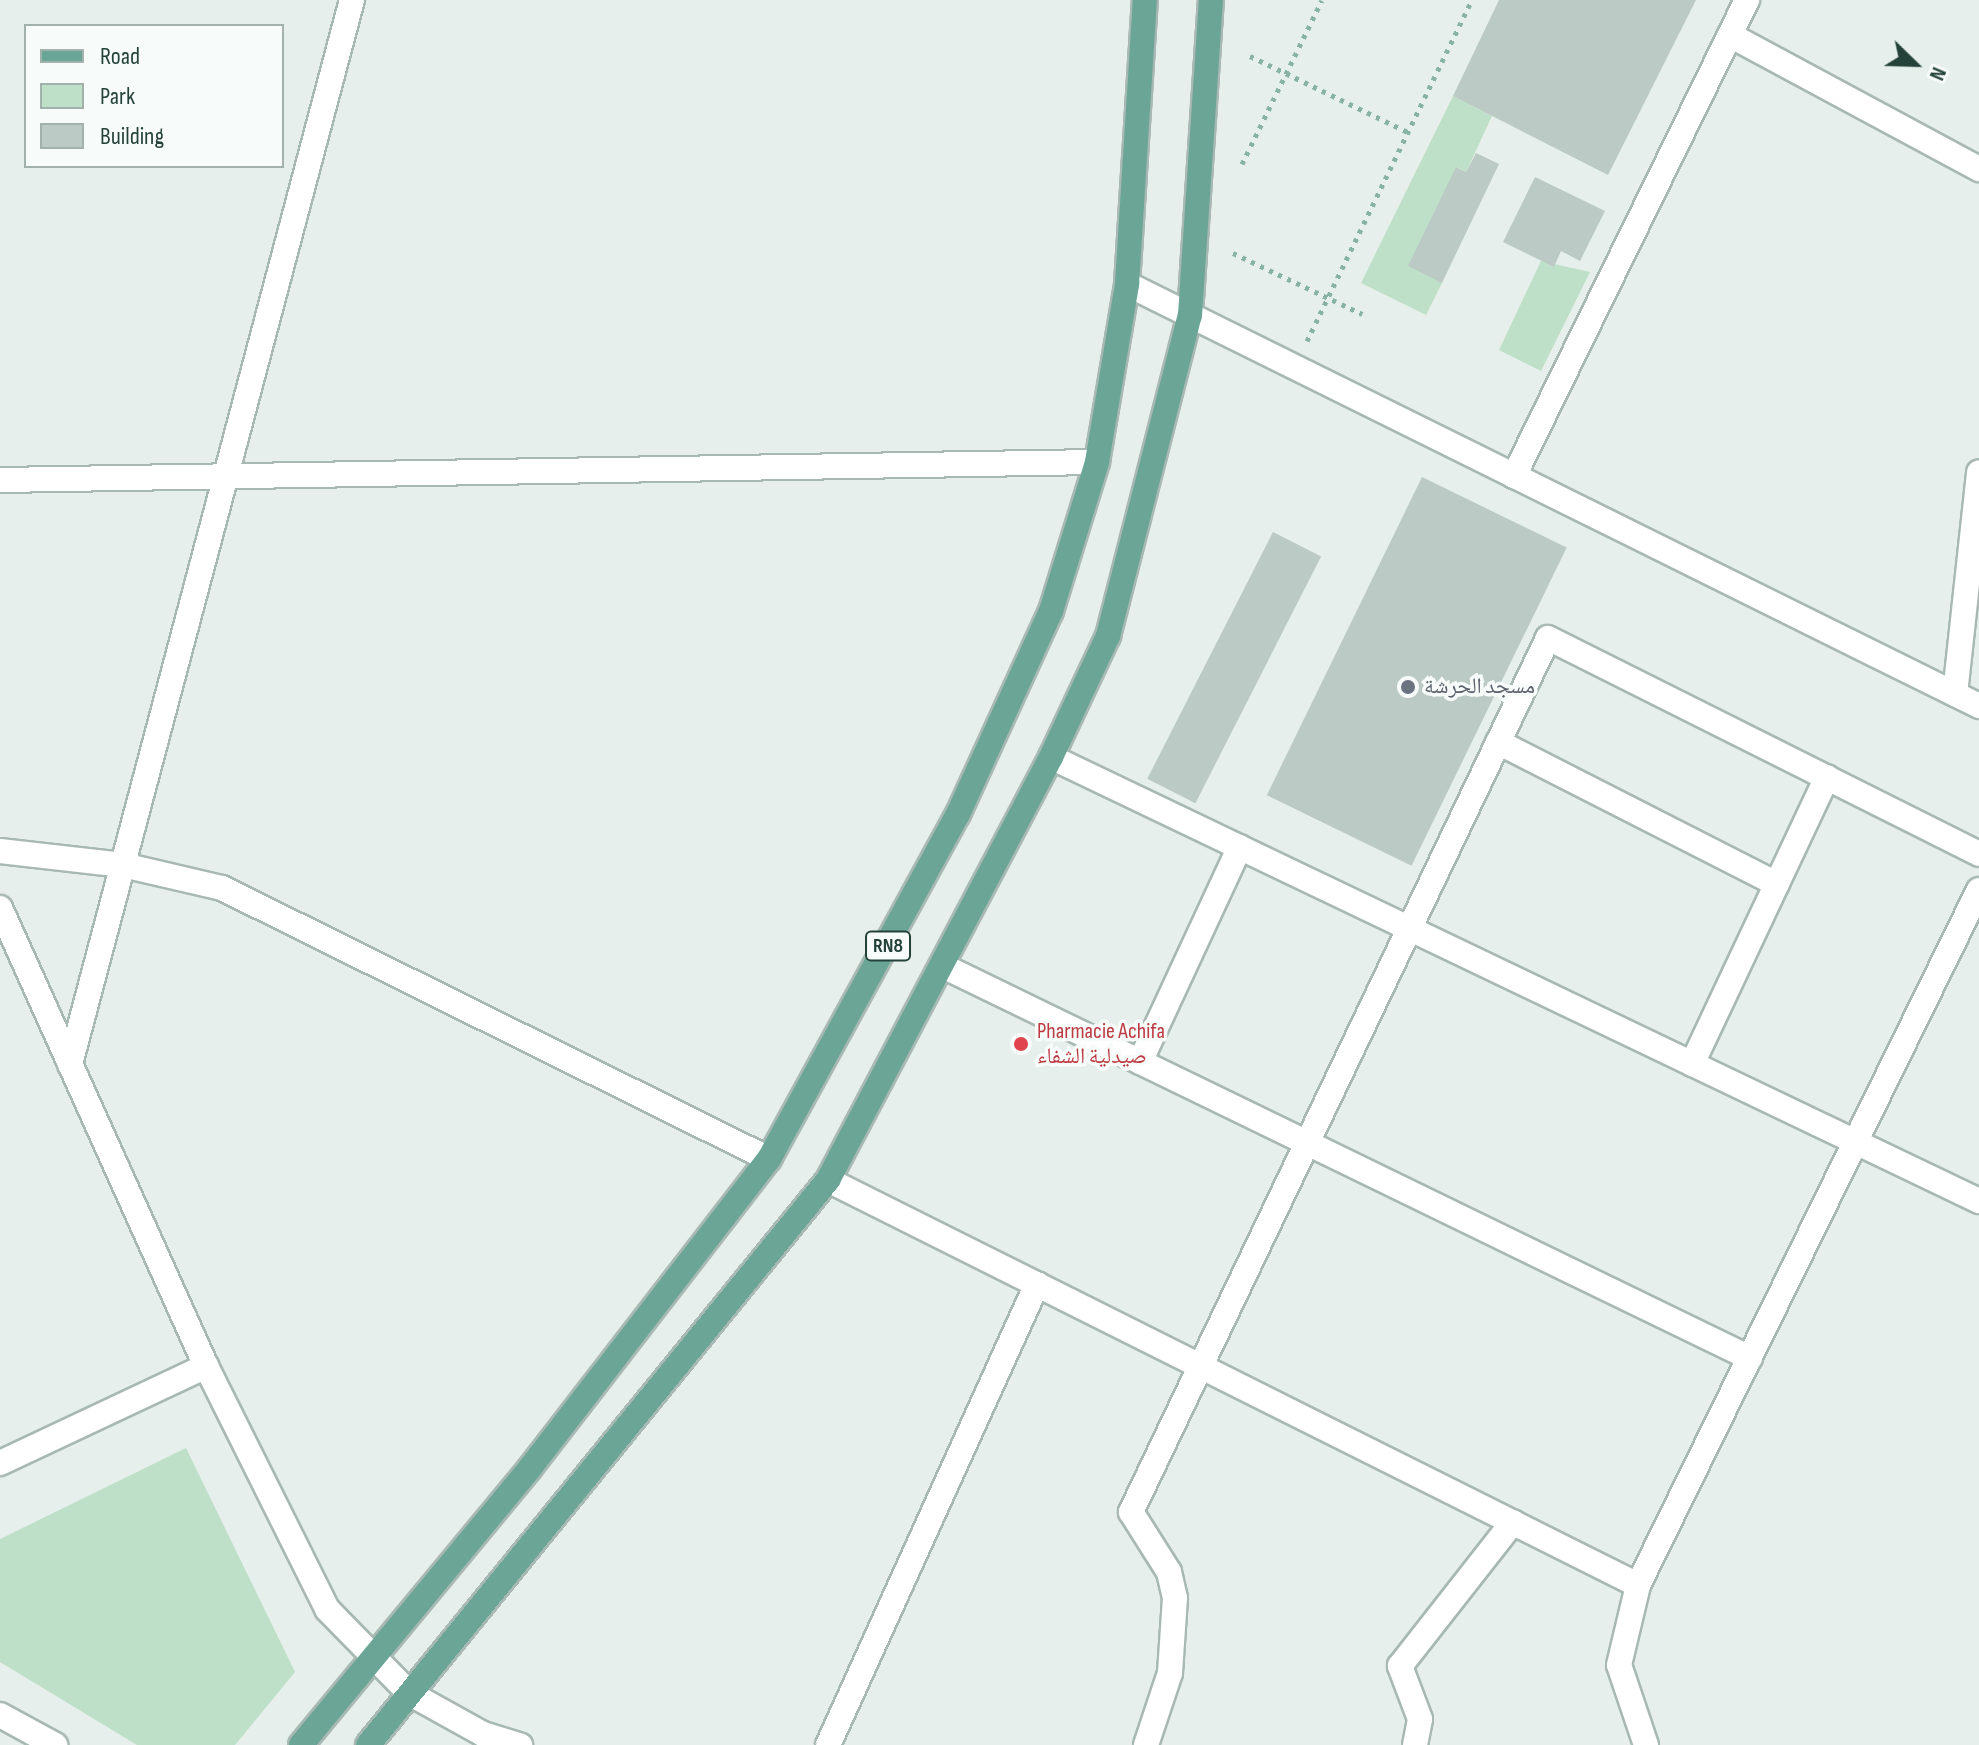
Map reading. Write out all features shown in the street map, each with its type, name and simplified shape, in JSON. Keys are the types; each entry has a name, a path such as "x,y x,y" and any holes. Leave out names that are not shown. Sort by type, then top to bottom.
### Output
{"main road":[{"name":"RN8","path":"301,1745 367,1657 530,1468 769,1159 900,924 1015,693 1051,611 1097,462 1127,284 1145,0"},
{"name":"RN8","path":"368,1745 409,1693 494,1599 828,1180 945,967 1051,757 1108,636 1190,315 1211,0"}],"street":[{"path":"70,1064 352,0"},
{"path":"1514,476 1747,0"},
{"path":"1730,35 1979,169"},
{"path":"1127,284 1979,706"},
{"path":"0,480 227,473 1097,462"},
{"path":"1955,694 1979,472"},
{"path":"1146,1745 1170,1673 1175,1598 1169,1572 1131,1512 1548,638 1979,854"},
{"path":"1498,742 1777,884"},
{"path":"1051,757 1979,1201"},
{"path":"1692,1064 1827,777"},
{"path":"1140,1062 1240,847"},
{"path":"0,851 123,865 222,888 769,1159"},
{"path":"1646,1745 1619,1665 1638,1585 1979,890"},
{"path":"0,908 206,1366 327,1609 367,1657 409,1693 483,1734 520,1745"},
{"path":"945,967 1750,1358"},
{"path":"828,1180 1638,1585"},
{"path":"828,1745 1037,1284"},
{"path":"0,1463 206,1366"},
{"path":"1415,1745 1420,1719 1400,1666 1513,1522"},
{"path":"0,1715 55,1745"}],"path":[{"path":"1242,164 1322,0"},
{"path":"1294,367 1472,0"},
{"path":"1250,56 1408,132"},
{"path":"1233,253 1362,314"}],"green space":[{"path":"1453,96 1492,116 1466,172 1457,167 1442,283 1426,315 1361,283"},
{"path":"1541,261 1590,272 1541,371 1499,350"},
{"path":"186,1448 295,1672 235,1745 137,1745 0,1662 0,1539"}],"building":[{"path":"1499,0 1696,0 1608,175 1453,96"},
{"path":"1476,153 1499,164 1442,283 1408,266 1456,167 1466,172"},
{"path":"1535,177 1605,211 1580,261 1561,251 1554,267 1503,242"},
{"name":"مسجد الحرشة","path":"1422,477 1567,548 1412,866 1267,795"},
{"path":"1273,532 1321,557 1195,803 1147,779"}],"place":[{"name":"مسجد الحرشة","path":"1408,687"},
{"name":"Pharmacie Achifa صيدلية الشفاء","path":"1021,1044"}]}
